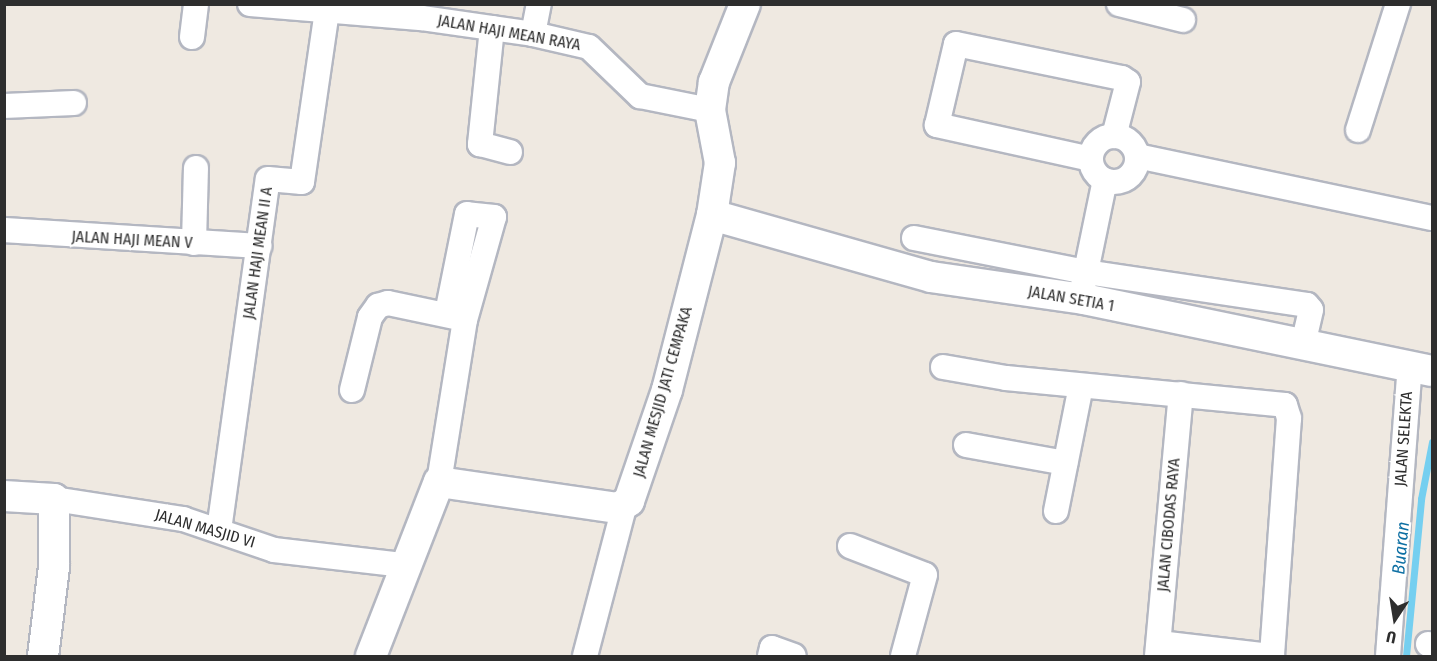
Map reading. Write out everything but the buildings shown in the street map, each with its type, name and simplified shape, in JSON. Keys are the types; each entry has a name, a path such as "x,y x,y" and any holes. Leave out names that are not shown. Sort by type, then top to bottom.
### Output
{"street":[{"path":"192,37 196,4"},
{"path":"533,34 539,4"},
{"path":"710,110 714,82 744,4"},
{"path":"1119,4 1183,20"},
{"path":"1358,130 1398,4"},
{"name":"JALAN HAJI MEAN RAYA","path":"264,5 327,11 423,11 492,28 533,34 589,47 640,96 710,110"},
{"name":"JALAN HAJI MEAN II A","path":"219,530 260,246 267,179 302,182 327,11"},
{"path":"492,28 480,144 510,152"},
{"path":"1085,286 1105,180 1091,159 937,125 956,44 1122,78 1128,82 1114,136"},
{"path":"4,106 74,104"},
{"name":"JALAN MESJID JATI CEMPAKA","path":"624,507 634,492 667,390 712,215 719,143 710,110"},
{"path":"1091,159 1098,143 1114,136 1129,142 1137,156 1432,218"},
{"path":"1105,180 1128,177 1137,156"},
{"path":"194,243 196,168"},
{"name":"JALAN SETIA 1","path":"712,215 931,278 1085,286 1303,346 1421,368"},
{"name":"JALAN HAJI MEAN V","path":"4,230 260,246"},
{"path":"914,238 1085,286 1307,304 1311,310 1303,346"},
{"path":"352,390 370,317 378,306 388,303 456,317 439,482 404,565 371,657"},
{"path":"943,367 1081,386 1285,405 1289,411 1272,656 1158,650"},
{"name":"JALAN SELEKTA","path":"1388,657 1421,368"},
{"path":"1056,511 1081,386"},
{"name":"JALAN CIBODAS RAYA","path":"1158,650 1181,394"},
{"path":"966,445 1065,463"},
{"path":"439,482 624,507 585,657"},
{"name":"JALAN MASJID VI","path":"4,496 54,499 141,510 219,530 274,550 404,565"},
{"path":"43,657 54,567 54,499"},
{"path":"850,546 925,575 903,657"},
{"path":"770,657 772,648 794,657"}],"waterway":[{"name":"Buaran","path":"1406,656 1421,499 1432,442"}]}
